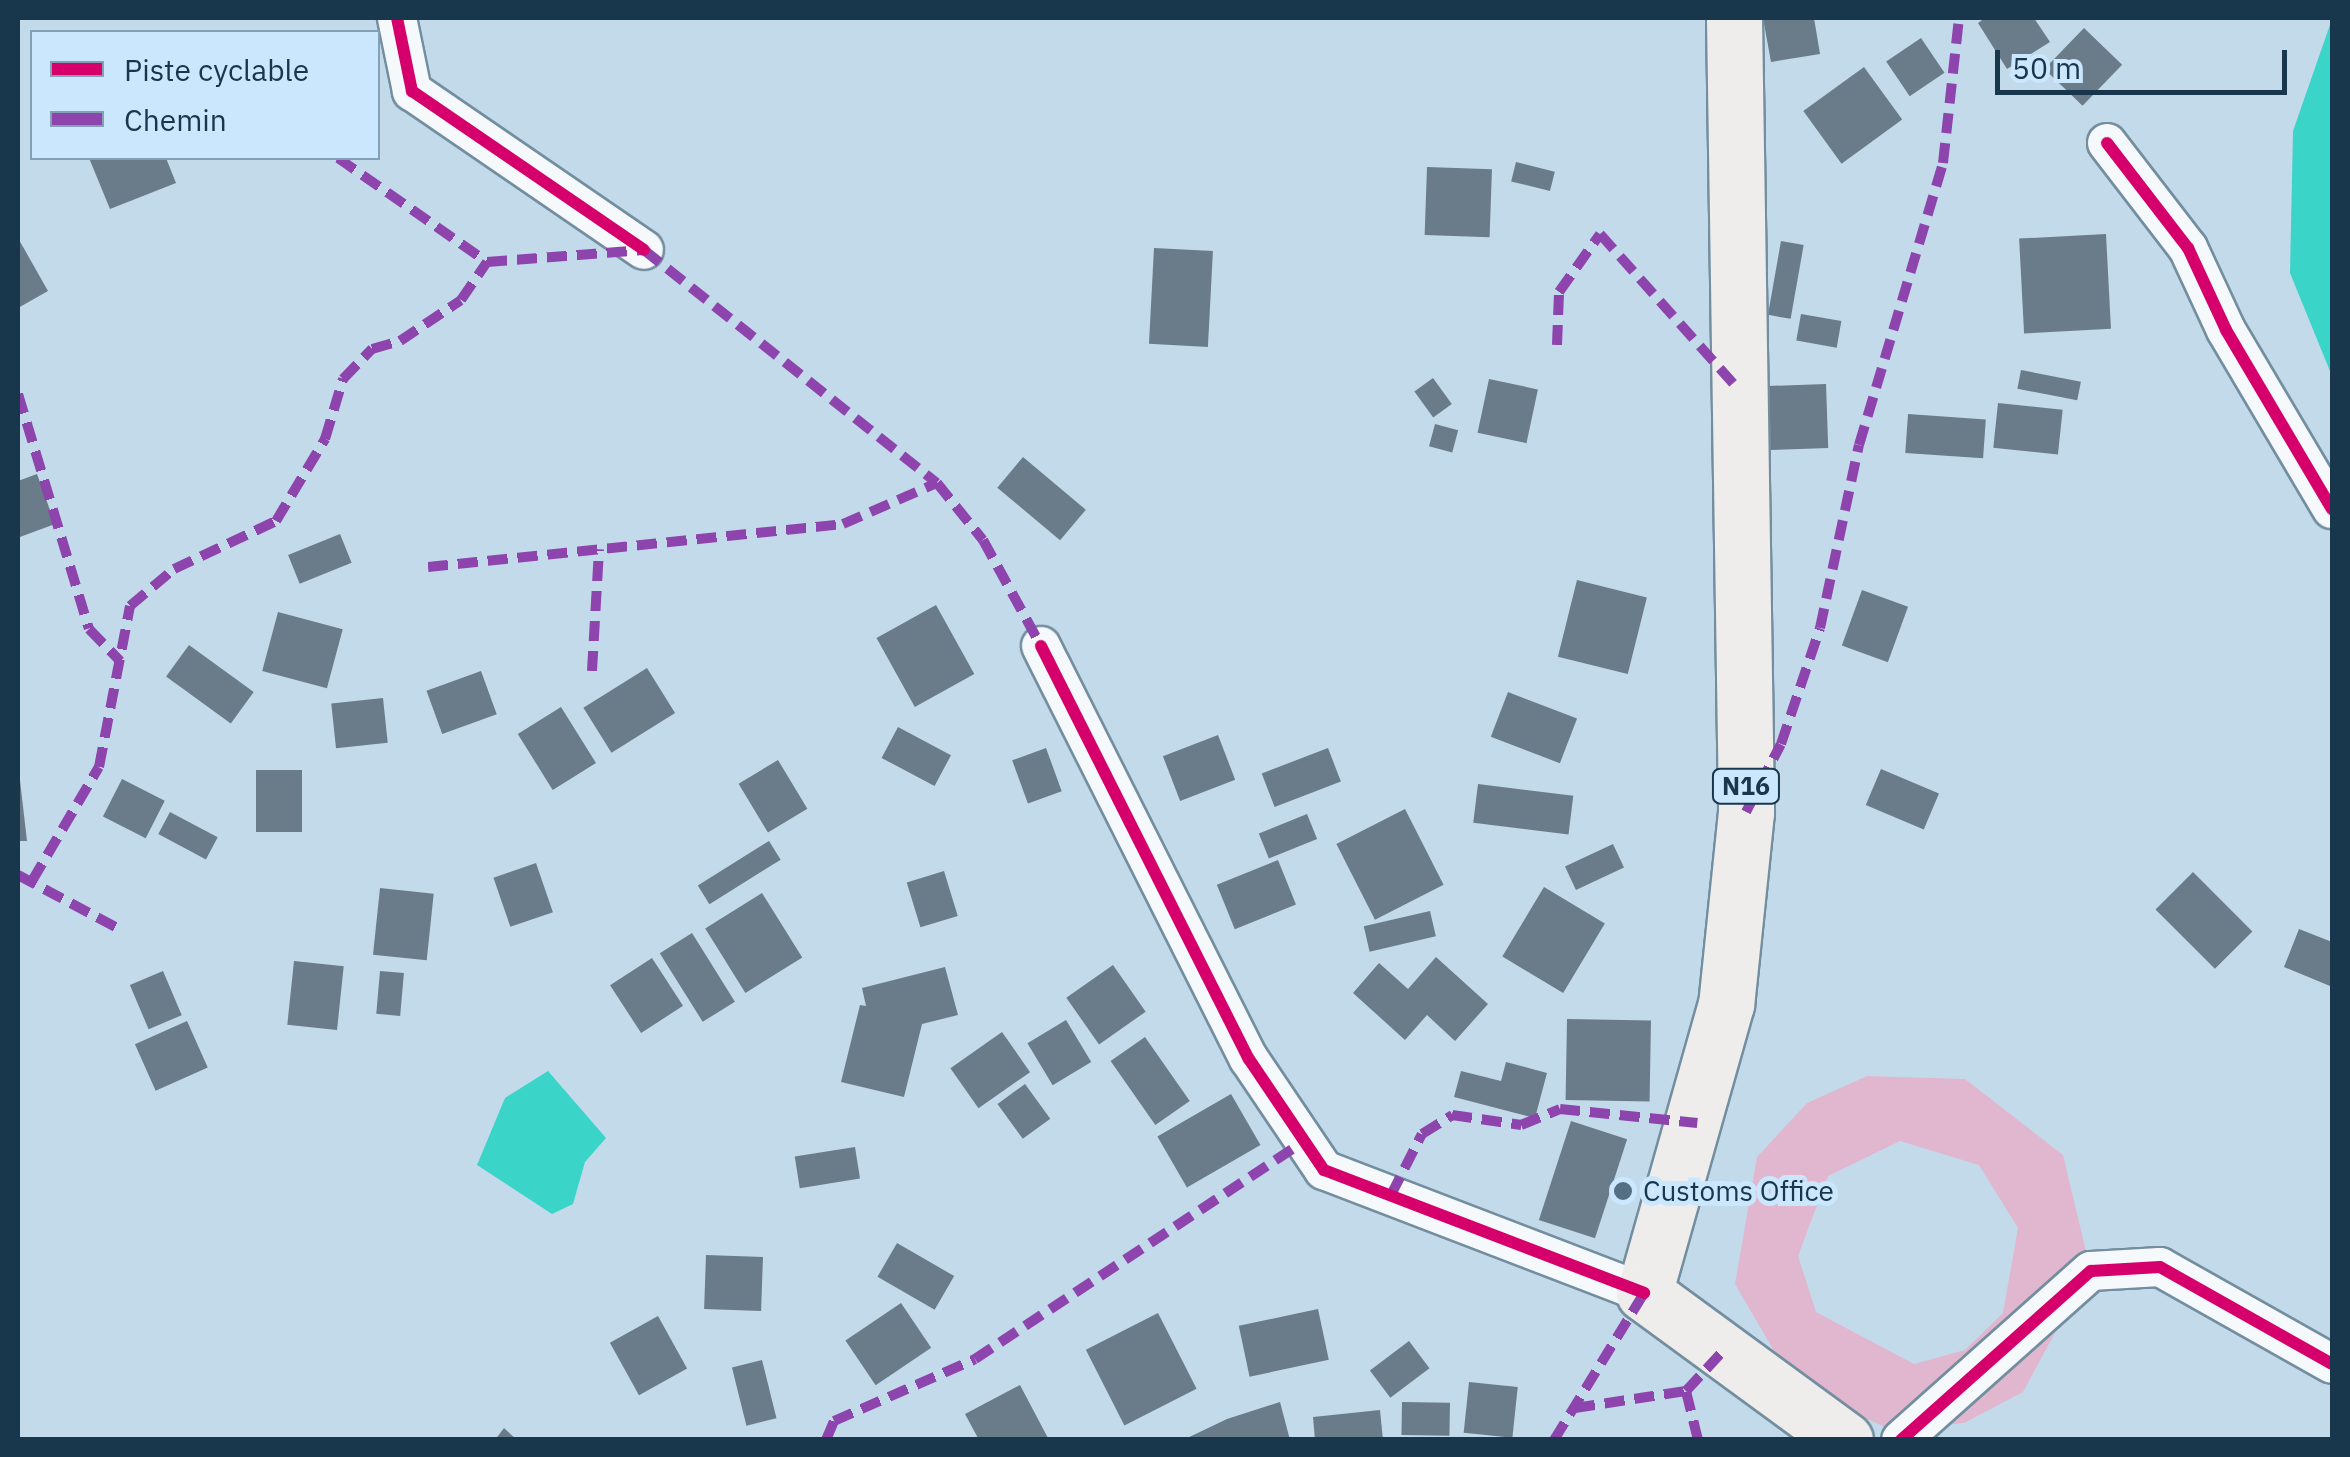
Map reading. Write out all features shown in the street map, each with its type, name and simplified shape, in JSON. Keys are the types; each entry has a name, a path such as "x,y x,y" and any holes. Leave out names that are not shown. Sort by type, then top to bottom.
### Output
{"main road":[{"name":"N16","path":"1644,1293 1726,1004 1746,812 1734,18"},
{"path":"1644,1293 1844,1440"}],"street":[{"path":"398,18 412,91 644,250"},
{"path":"2107,143 2188,248 2226,330 2332,508"},
{"path":"1042,646 1249,1059 1324,1170 1644,1293"},
{"path":"1901,1440 2090,1271 2160,1267 2332,1364"}],"shaded area":[{"path":"2332,19 2332,376 2290,273 2293,131"},
{"path":"548,1071 606,1138 585,1162 573,1204 552,1214 477,1165 505,1098"},
{"path":"1867,1076 1965,1079 2063,1155 2090,1268 2023,1392 1964,1423 1892,1430 1795,1387 1735,1284 1757,1157 1807,1103","holes":["1900,1141 1979,1165 2018,1228 2003,1313 1965,1350 1914,1364 1816,1312 1798,1256 1828,1176"]}],"building":[{"path":"1763,18 1814,18 1820,54 1771,62"},
{"path":"1985,18 2034,18 2050,42 2007,69 1978,23"},
{"path":"2084,28 2122,65 2083,106 2044,69"},
{"path":"1921,38 1944,73 1910,96 1886,61"},
{"path":"1864,67 1902,120 1842,164 1803,111"},
{"path":"90,160 167,160 176,183 110,209"},
{"path":"1516,162 1555,172 1550,191 1511,181"},
{"path":"1427,167 1492,169 1490,237 1425,235"},
{"path":"2106,234 2111,329 2024,333 2019,239"},
{"path":"18,238 48,291 18,308"},
{"path":"1781,241 1804,245 1791,319 1768,315"},
{"path":"1154,248 1213,251 1208,347 1149,344"},
{"path":"1801,314 1841,321 1837,348 1796,341"},
{"path":"2021,370 2081,382 2077,400 2017,389"},
{"path":"1433,378 1452,404 1433,417 1414,392"},
{"path":"1489,379 1538,389 1526,443 1478,433"},
{"path":"1826,384 1828,448 1769,450 1767,386"},
{"path":"1998,403 2063,410 2058,455 1993,448"},
{"path":"1908,414 1986,419 1983,458 1905,453"},
{"path":"1435,424 1458,430 1452,452 1429,446"},
{"path":"1023,457 1086,510 1060,540 997,488"},
{"path":"37,474 55,524 20,537 18,481"},
{"path":"340,534 352,563 300,584 288,555"},
{"path":"1577,580 1647,597 1628,674 1558,657"},
{"path":"1862,590 1908,607 1888,662 1842,645"},
{"path":"936,605 974,674 915,707 877,638"},
{"path":"278,612 343,629 327,688 262,671"},
{"path":"189,645 254,692 231,724 166,677"},
{"path":"647,668 675,713 611,753 583,708"},
{"path":"481,671 497,714 442,734 426,691"},
{"path":"1508,692 1577,719 1560,763 1491,737"},
{"path":"383,698 388,743 336,748 331,703"},
{"path":"561,707 596,763 553,790 518,734"},
{"path":"898,727 951,755 935,786 882,758"},
{"path":"1218,735 1235,780 1180,801 1163,756"},
{"path":"1046,748 1062,791 1028,804 1012,760"},
{"path":"1328,748 1341,782 1275,807 1262,773"},
{"path":"778,760 807,809 768,833 739,784"},
{"path":"18,763 27,841 18,841"},
{"path":"1881,769 1939,794 1924,830 1866,805"},
{"path":"256,770 302,770 302,832 256,832"},
{"path":"122,779 165,801 146,838 103,816"},
{"path":"1478,784 1573,796 1569,834 1473,823"},
{"path":"1405,809 1444,885 1375,920 1336,844"},
{"path":"170,812 218,837 206,859 158,834"},
{"path":"1307,814 1317,839 1269,859 1259,833"},
{"path":"769,841 781,860 709,904 698,886"},
{"path":"1613,844 1624,868 1576,890 1565,866"},
{"path":"1278,860 1296,905 1235,929 1217,885"},
{"path":"536,863 553,912 510,927 493,878"},
{"path":"944,871 958,916 920,927 907,882"},
{"path":"2193,872 2252,931 2215,969 2156,909"},
{"path":"1544,887 1605,924 1563,993 1502,956"},
{"path":"380,888 434,894 427,960 373,955"},
{"path":"762,893 802,957 745,993 705,929"},
{"path":"1430,911 1436,936 1370,952 1364,926"},
{"path":"2299,929 2332,942 2330,986 2284,967"},
{"path":"692,933 735,1002 703,1022 660,953"},
{"path":"1436,957 1488,1004 1455,1041 1427,1015 1405,1040 1353,993 1379,963 1408,989"},
{"path":"652,958 683,1006 641,1033 610,985"},
{"path":"294,961 344,966 337,1030 287,1025"},
{"path":"1113,965 1146,1012 1099,1044 1066,998"},
{"path":"945,967 958,1015 922,1024 904,1097 841,1082 860,1005 866,1006 862,988"},
{"path":"163,971 182,1015 149,1029 130,985"},
{"path":"380,971 404,973 400,1016 376,1014"},
{"path":"1567,1019 1651,1020 1650,1101 1566,1100"},
{"path":"1066,1020 1091,1062 1053,1085 1027,1043"},
{"path":"187,1021 208,1068 156,1091 135,1044"},
{"path":"1002,1032 1030,1072 978,1108 950,1068"},
{"path":"1145,1037 1190,1101 1155,1125 1111,1061"},
{"path":"1506,1062 1547,1073 1535,1118 1454,1097 1461,1071 1501,1081"},
{"path":"1025,1084 1050,1119 1023,1139 997,1104"},
{"path":"1231,1094 1260,1145 1187,1188 1157,1136"},
{"path":"1571,1121 1627,1139 1595,1238 1539,1220"},
{"path":"855,1147 860,1179 800,1188 795,1157"},
{"path":"897,1243 954,1276 935,1310 878,1277"},
{"path":"706,1255 763,1257 761,1311 704,1309"},
{"path":"901,1303 931,1348 876,1385 845,1340"},
{"path":"1318,1309 1329,1360 1250,1377 1239,1326"},
{"path":"1158,1313 1197,1389 1124,1426 1086,1350"},
{"path":"658,1316 687,1368 639,1395 610,1343"},
{"path":"1409,1341 1429,1368 1390,1398 1370,1370"},
{"path":"762,1360 777,1418 746,1426 732,1367"},
{"path":"1469,1382 1518,1387 1512,1438 1464,1433"},
{"path":"1020,1385 1049,1440 979,1440 965,1414"},
{"path":"1280,1402 1290,1440 1183,1440 1227,1419"},
{"path":"1402,1402 1450,1403 1449,1436 1401,1435"},
{"path":"1380,1410 1383,1440 1315,1440 1313,1417"},
{"path":"504,1428 517,1440 495,1440"}],"marked path":[{"path":"1746,812 1781,744 1820,628 1859,445 1943,163 1959,18"},
{"path":"341,160 487,262 644,250 937,483 983,540 1041,646"},
{"path":"1557,345 1559,292 1600,234 1739,390"},
{"path":"32,881 99,767 130,606 174,569 276,521 325,439 343,379 372,349 400,341 461,300 487,262"},
{"path":"18,394 89,629 120,661"},
{"path":"428,567 843,524 937,483"},
{"path":"592,671 599,549"},
{"path":"18,875 119,929"},
{"path":"1391,1195 1422,1134 1452,1115 1521,1125 1560,1109 1697,1123"},
{"path":"826,1440 834,1421 975,1359 1304,1141"},
{"path":"1554,1440 1644,1293"},
{"path":"1698,1440 1686,1391 1724,1350"},
{"path":"1575,1408 1686,1391"}],"cycle path":[{"path":"397,18 412,91 644,250"},
{"path":"2107,143 2188,248 2226,330 2332,509"},
{"path":"1041,646 1249,1059 1324,1170 1644,1293"},
{"path":"1901,1440 2091,1271 2160,1267 2332,1364"}],"place":[{"name":"Customs Office","path":"1623,1191"}]}
